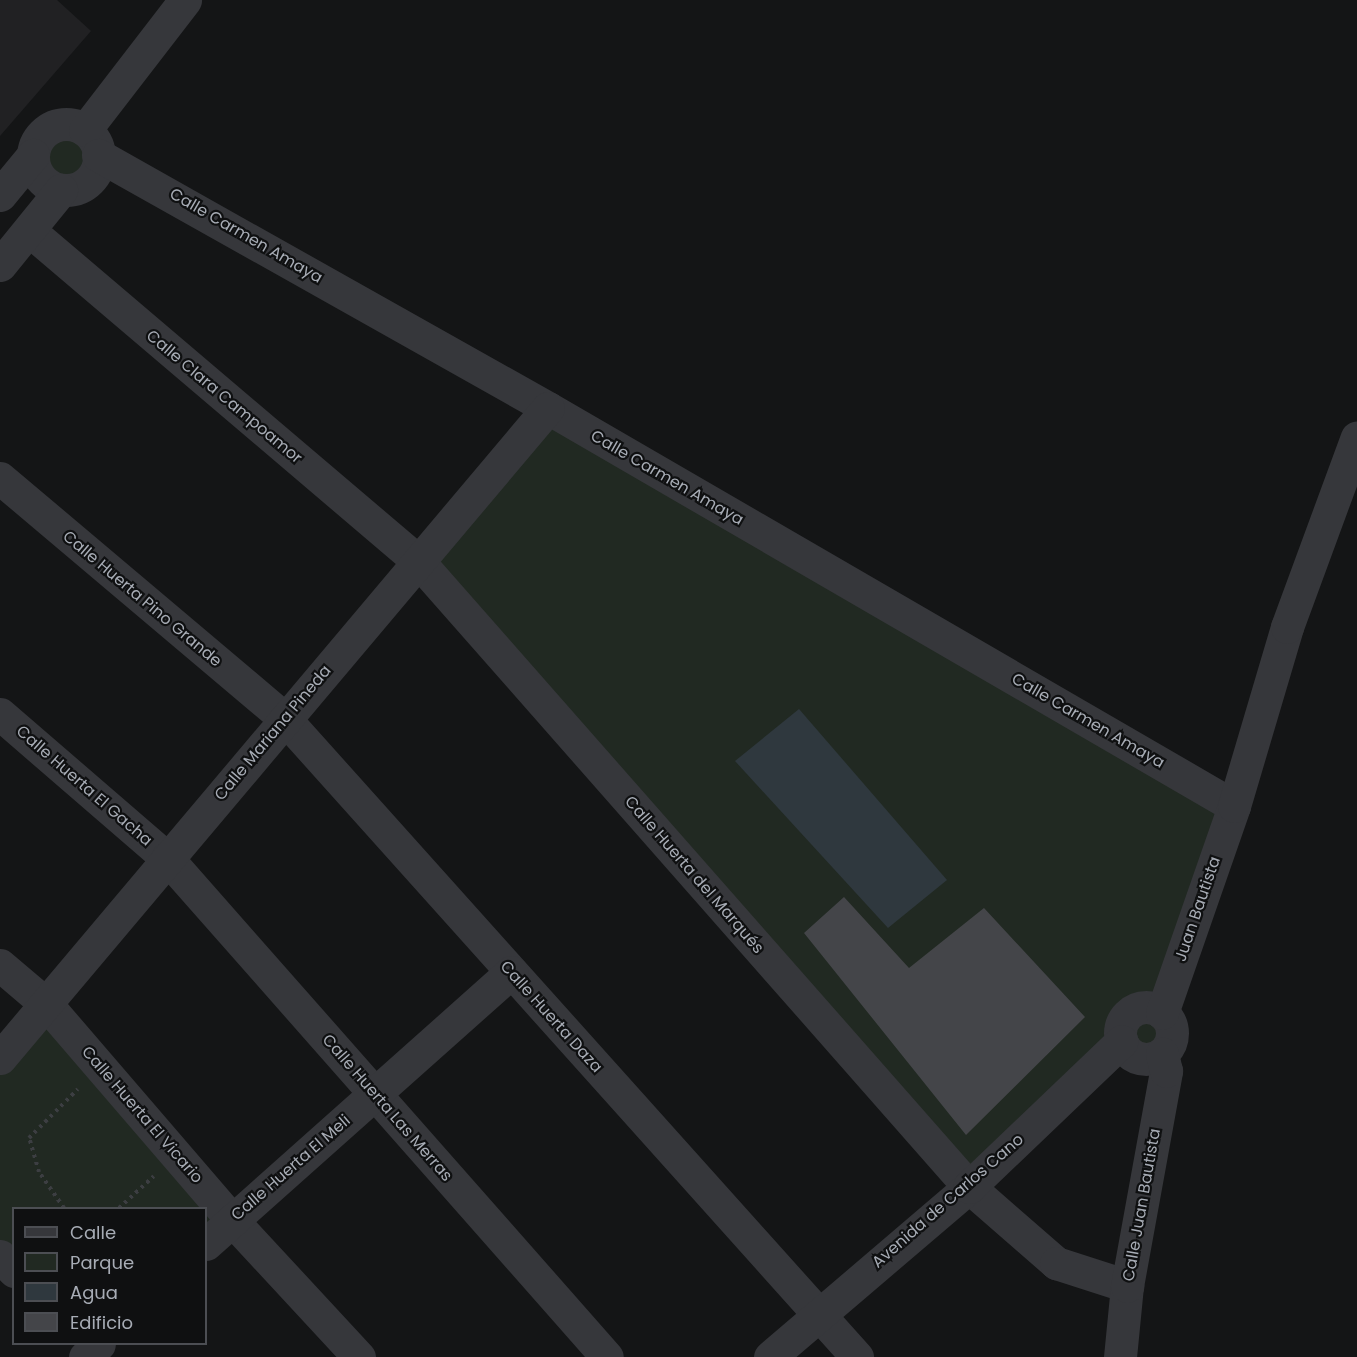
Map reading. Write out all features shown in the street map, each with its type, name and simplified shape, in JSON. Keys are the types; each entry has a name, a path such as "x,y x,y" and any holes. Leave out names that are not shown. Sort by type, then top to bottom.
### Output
{"street":[{"path":"91,142 185,0"},
{"path":"0,195 33,155 47,130 66,124 91,142 98,164 88,181 80,187 61,189 44,182 33,155"},
{"name":"Calle Carmen Amaya","path":"91,142 1234,806"},
{"path":"0,265 30,231 61,189"},
{"name":"Calle Clara Campoamor","path":"30,231 419,562"},
{"name":"Calle Mariana Pineda","path":"0,1058 548,408"},
{"name":"Juan Bautista","path":"1162,1012 1234,806 1287,627 1357,437"},
{"name":"Calle Huerta Pino Grande","path":"0,478 285,719"},
{"name":"Calle Huerta del Marqués","path":"419,562 969,1187 1056,1263 1127,1286"},
{"name":"Calle Huerta El Gacha","path":"0,714 167,858"},
{"name":"Calle Huerta Daza","path":"285,719 857,1357"},
{"name":"Calle Huerta Las Merras","path":"167,858 607,1357"},
{"name":"Calle Huerta El Vicario","path":"0,965 47,1005 232,1220 359,1357"},
{"name":"Calle Huerta El Meli","path":"207,1243 511,972"},
{"path":"1146,1007 1162,1012 1172,1033 1162,1053 1138,1058 1130,1054 1122,1041 1121,1026 1129,1014 1146,1007"},
{"name":"Avenida de Carlos Cano","path":"771,1357 819,1313 969,1187 1122,1041"},
{"name":"Calle Juan Bautista","path":"1120,1357 1127,1286 1166,1071 1162,1053"},
{"path":"0,1256 12,1270"}],"path":[{"path":"63,1207 39,1172 29,1138 100,1067"},
{"path":"120,1207 177,1155"}],"shaded area":[{"path":"0,0 57,0 91,31 0,136"}],"green space":[{"path":"67,137 75,138 81,143 86,149 86,165 81,171 75,176 67,177 59,176 53,171 48,165 47,157 48,149 53,143 59,138"},
{"path":"548,408 1234,806 1153,1009 1129,1014 969,1187 419,562"},
{"path":"47,1005 232,1220 207,1243 207,1207 12,1207 12,1270 0,1256 0,1058"},
{"path":"1146,1015 1159,1020 1164,1033 1159,1046 1146,1051 1133,1046 1128,1033 1133,1020"}],"water":[{"path":"799,709 947,880 888,928 735,761"}],"building":[{"path":"844,897 909,968 984,908 1085,1017 966,1135 804,933"}]}
